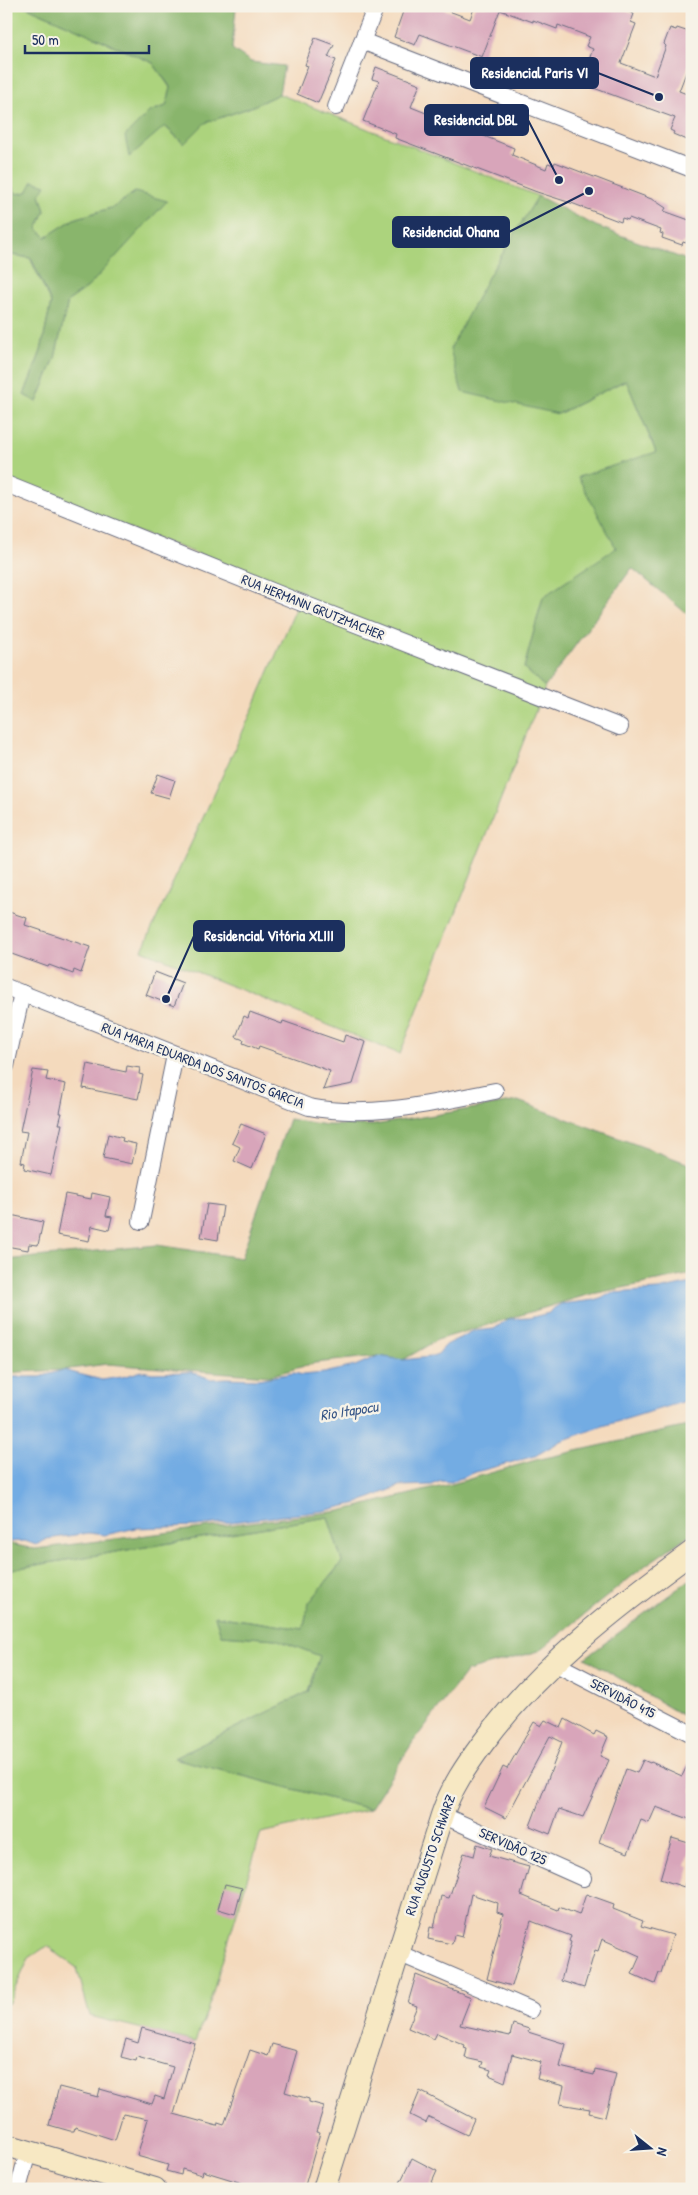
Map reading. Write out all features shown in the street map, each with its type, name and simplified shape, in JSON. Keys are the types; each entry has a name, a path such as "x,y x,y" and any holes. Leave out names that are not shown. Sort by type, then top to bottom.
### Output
{"main road":[{"name":"RUA AUGUSTO SCHWARZ","path":"324,2189 443,1811 459,1778 512,1706 554,1663 620,1605 692,1552"},
{"path":"6,2145 151,2188"}],"street":[{"path":"336,107 376,6"},
{"path":"362,41 692,169"},
{"name":"RUA HERMANN GRUTZMACHER","path":"6,484 294,600 620,727"},
{"name":"RUA MARIA EDUARDA DOS SANTOS GARCIA","path":"6,987 284,1098 334,1112 372,1112 495,1091"},
{"path":"6,1066 22,993"},
{"path":"140,1221 175,1055"},
{"name":"SERVIDÃO 415","path":"554,1663 692,1734"},
{"name":"SERVIDÃO 125","path":"443,1811 580,1872"},
{"path":"398,1954 531,2010"},
{"path":"18,2189 28,2152"}],"green space":[{"path":"6,6 25,6 153,63 171,89 166,106 149,112 184,144 205,123 251,107 279,94 538,196 487,279 558,414 626,380 656,452 617,548 543,597 524,668 545,687 400,1054 142,950 248,720 303,592 6,484 6,254 30,258 51,303 41,351 24,395 37,402 55,358 68,301 88,287 135,192 114,207 74,219 46,237 37,229 45,211 40,194 27,192 17,194 6,178"},
{"path":"25,6 236,8 232,49 251,62 284,66 279,94 251,107 205,123 184,144 165,126 129,157 125,136 149,112 166,106 171,88 153,63"},
{"path":"6,178 17,194 27,192 33,181 46,185 40,195 45,211 37,229 46,237 74,219 114,207 135,192 167,201 88,287 68,301 55,358 37,402 24,395 41,351 51,303 31,258 6,254"},
{"path":"538,196 596,226 692,262 692,618 632,568 545,687 524,668 543,597 616,548 578,477 656,452 626,380 558,414 462,392 450,349 487,279"},
{"path":"518,1101 692,1165 692,1274 587,1295 437,1340 403,1360 378,1356 315,1363 269,1376 107,1364 63,1370 18,1372 6,1376 6,1260 157,1245 241,1258 289,1119 326,1125 374,1125"},
{"path":"692,1425 692,1533 646,1565 539,1651 467,1671 413,1742 370,1809 174,1758 308,1692 320,1656 276,1639 221,1635 215,1616 303,1629 309,1603 342,1562 328,1517 6,1570 6,1543 35,1549 340,1511 452,1484 536,1460"},
{"path":"328,1517 342,1562 309,1603 303,1629 215,1616 221,1635 276,1639 320,1656 308,1692 174,1758 370,1809 261,1833 209,2005 195,2042 90,2016 77,1968 47,1946 29,1958 8,2004 6,2003 6,1570"},
{"path":"692,1578 692,1721 585,1658"}],"water":[{"name":"Rio Itapocu","path":"692,1283 692,1399 603,1426 561,1441 535,1456 476,1472 451,1482 441,1481 432,1485 400,1486 358,1503 323,1511 197,1526 136,1528 105,1535 89,1533 47,1539 36,1545 25,1541 6,1542 6,1379 14,1377 40,1377 63,1370 102,1380 142,1371 152,1373 192,1372 211,1379 258,1379 294,1373 303,1375 324,1373 355,1366 378,1356 403,1360 429,1357 438,1354 446,1345 473,1331 494,1329 508,1319 529,1318 549,1313 561,1304 595,1300 613,1293 658,1290"}],"building":[{"path":"405,6 441,6 441,8 470,19 475,6 616,6 634,14 631,22 636,24 621,63 655,76 666,46 664,44 670,28 676,30 677,28 692,33 692,57 679,91 692,96 692,142 673,134 674,132 670,130 675,118 591,87 592,84 581,80 593,49 586,46 590,37 558,25 557,29 500,10 482,57 420,34 415,45 394,37"},
{"path":"315,38 334,45 328,57 336,60 318,103 297,94 308,66 305,65"},
{"path":"376,67 420,84 411,107 514,148 512,155 546,169 548,163 554,165 555,162 654,200 666,208 664,211 692,221 692,236 689,236 686,243 683,242 682,245 662,238 661,230 629,218 628,220 622,218 621,222 537,192 395,138 396,134 363,121 379,81 372,79"},
{"path":"158,774 175,780 169,798 151,793"},
{"path":"6,911 27,918 25,925 90,947 81,973 74,970 73,974 49,965 48,967 6,952"},
{"path":"155,972 183,983 174,1006 146,995"},
{"path":"250,1012 282,1024 283,1021 343,1042 345,1035 366,1042 353,1084 323,1090 330,1071 259,1046 258,1049 243,1043 244,1040 236,1037 244,1016 248,1018"},
{"path":"88,1064 126,1072 127,1066 140,1068 139,1074 143,1075 138,1099 83,1088"},
{"path":"33,1070 48,1072 46,1080 66,1084 60,1113 62,1113 59,1124 62,1124 51,1175 24,1169 25,1163 21,1162 27,1132 20,1131"},
{"path":"241,1124 266,1134 252,1169 234,1161 240,1147 232,1143"},
{"path":"108,1134 123,1138 122,1141 136,1144 132,1164 103,1158"},
{"path":"92,1193 110,1197 106,1216 112,1217 109,1230 92,1226 89,1241 57,1235 65,1194 91,1199"},
{"path":"207,1204 223,1206 218,1240 201,1237"},
{"path":"6,1214 43,1222 38,1245 29,1244 28,1250 6,1246"},
{"path":"565,1719 594,1735 596,1731 608,1737 600,1756 609,1760 583,1817 559,1809 550,1834 530,1826 562,1742 550,1736 506,1818 484,1807 503,1767 507,1769 534,1722 541,1726 545,1720 561,1728"},
{"path":"692,1756 692,1820 656,1807 649,1823 641,1820 628,1853 599,1842 626,1769 637,1773 643,1760 682,1776"},
{"path":"672,1838 692,1844 686,1866 690,1867 684,1887 660,1879"},
{"path":"477,1844 492,1849 489,1856 529,1867 521,1895 558,1910 559,1907 579,1915 586,1894 614,1904 613,1909 643,1921 641,1926 673,1935 661,1973 659,1973 655,1984 632,1974 640,1956 602,1939 598,1951 595,1950 584,1988 561,1981 571,1936 531,1921 512,1986 487,1979 503,1914 497,1912 498,1903 471,1894 462,1937 454,1935 452,1944 428,1939 430,1927 434,1928 441,1896 449,1898 464,1853 474,1856"},
{"path":"225,1884 242,1888 235,1914 218,1909"},
{"path":"416,1975 471,1997 460,2025 510,2036 513,2024 529,2029 528,2032 566,2044 560,2067 594,2075 595,2069 616,2074 605,2117 589,2113 590,2109 560,2104 564,2086 537,2079 541,2062 512,2054 505,2082 489,2075 491,2070 481,2067 483,2062 465,2058 467,2049 464,2048 465,2045 437,2033 434,2039 408,2028 417,2006 408,2003"},
{"path":"142,2028 195,2043 174,2114 217,2126 218,2123 224,2125 250,2050 268,2056 272,2044 297,2051 285,2092 309,2099 309,2102 324,2106 316,2132 320,2133 304,2189 251,2189 241,2186 242,2183 203,2171 202,2175 182,2169 181,2175 166,2171 168,2165 137,2156 148,2119 123,2114 115,2140 75,2127 74,2131 70,2131 49,2125 59,2087 98,2097 100,2089 152,2104 155,2096 164,2099 173,2067 137,2057 136,2061 121,2057 126,2039 138,2043"},
{"path":"420,2091 474,2119 467,2135 429,2117 426,2123 410,2115"},
{"path":"412,2158 437,2171 429,2189 397,2189"}],"place":[{"name":"Residencial Paris VI","path":"659,97"},
{"name":"Residencial DBL","path":"559,180"},
{"name":"Residencial Ohana","path":"589,191"},
{"name":"Residencial Vitória XLIII","path":"166,999"}]}
